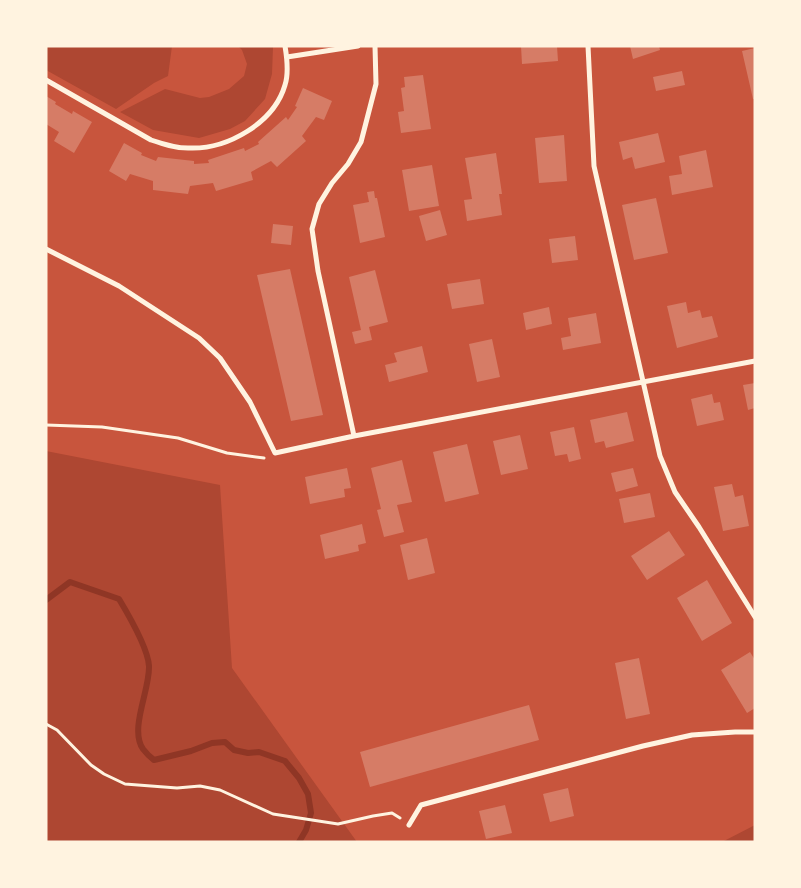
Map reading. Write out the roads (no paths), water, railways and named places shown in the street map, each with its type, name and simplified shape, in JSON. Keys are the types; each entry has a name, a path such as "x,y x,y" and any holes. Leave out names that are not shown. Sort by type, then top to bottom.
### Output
{"street":[{"path":"46,80 150,140 189,148 203,147 241,135 263,119 274,108 286,83 285,46"},
{"path":"286,57 358,46"},
{"path":"354,436 318,272 312,229 319,204 332,183 348,164 360,142 376,84 375,46"},
{"path":"588,46 594,166 660,456 675,492 755,617"},
{"path":"46,249 119,286 199,338 220,358 250,402 275,453 354,436 755,361"},
{"path":"409,825 421,804 692,735 755,732"}],"waterway":[{"path":"46,600 70,582 119,599 132,622 148,659 148,676 138,731 139,741 143,749 154,760 191,751 212,743 225,742 234,750 248,753 259,752 285,761 299,778 308,794 311,813 306,830 299,842"}]}
